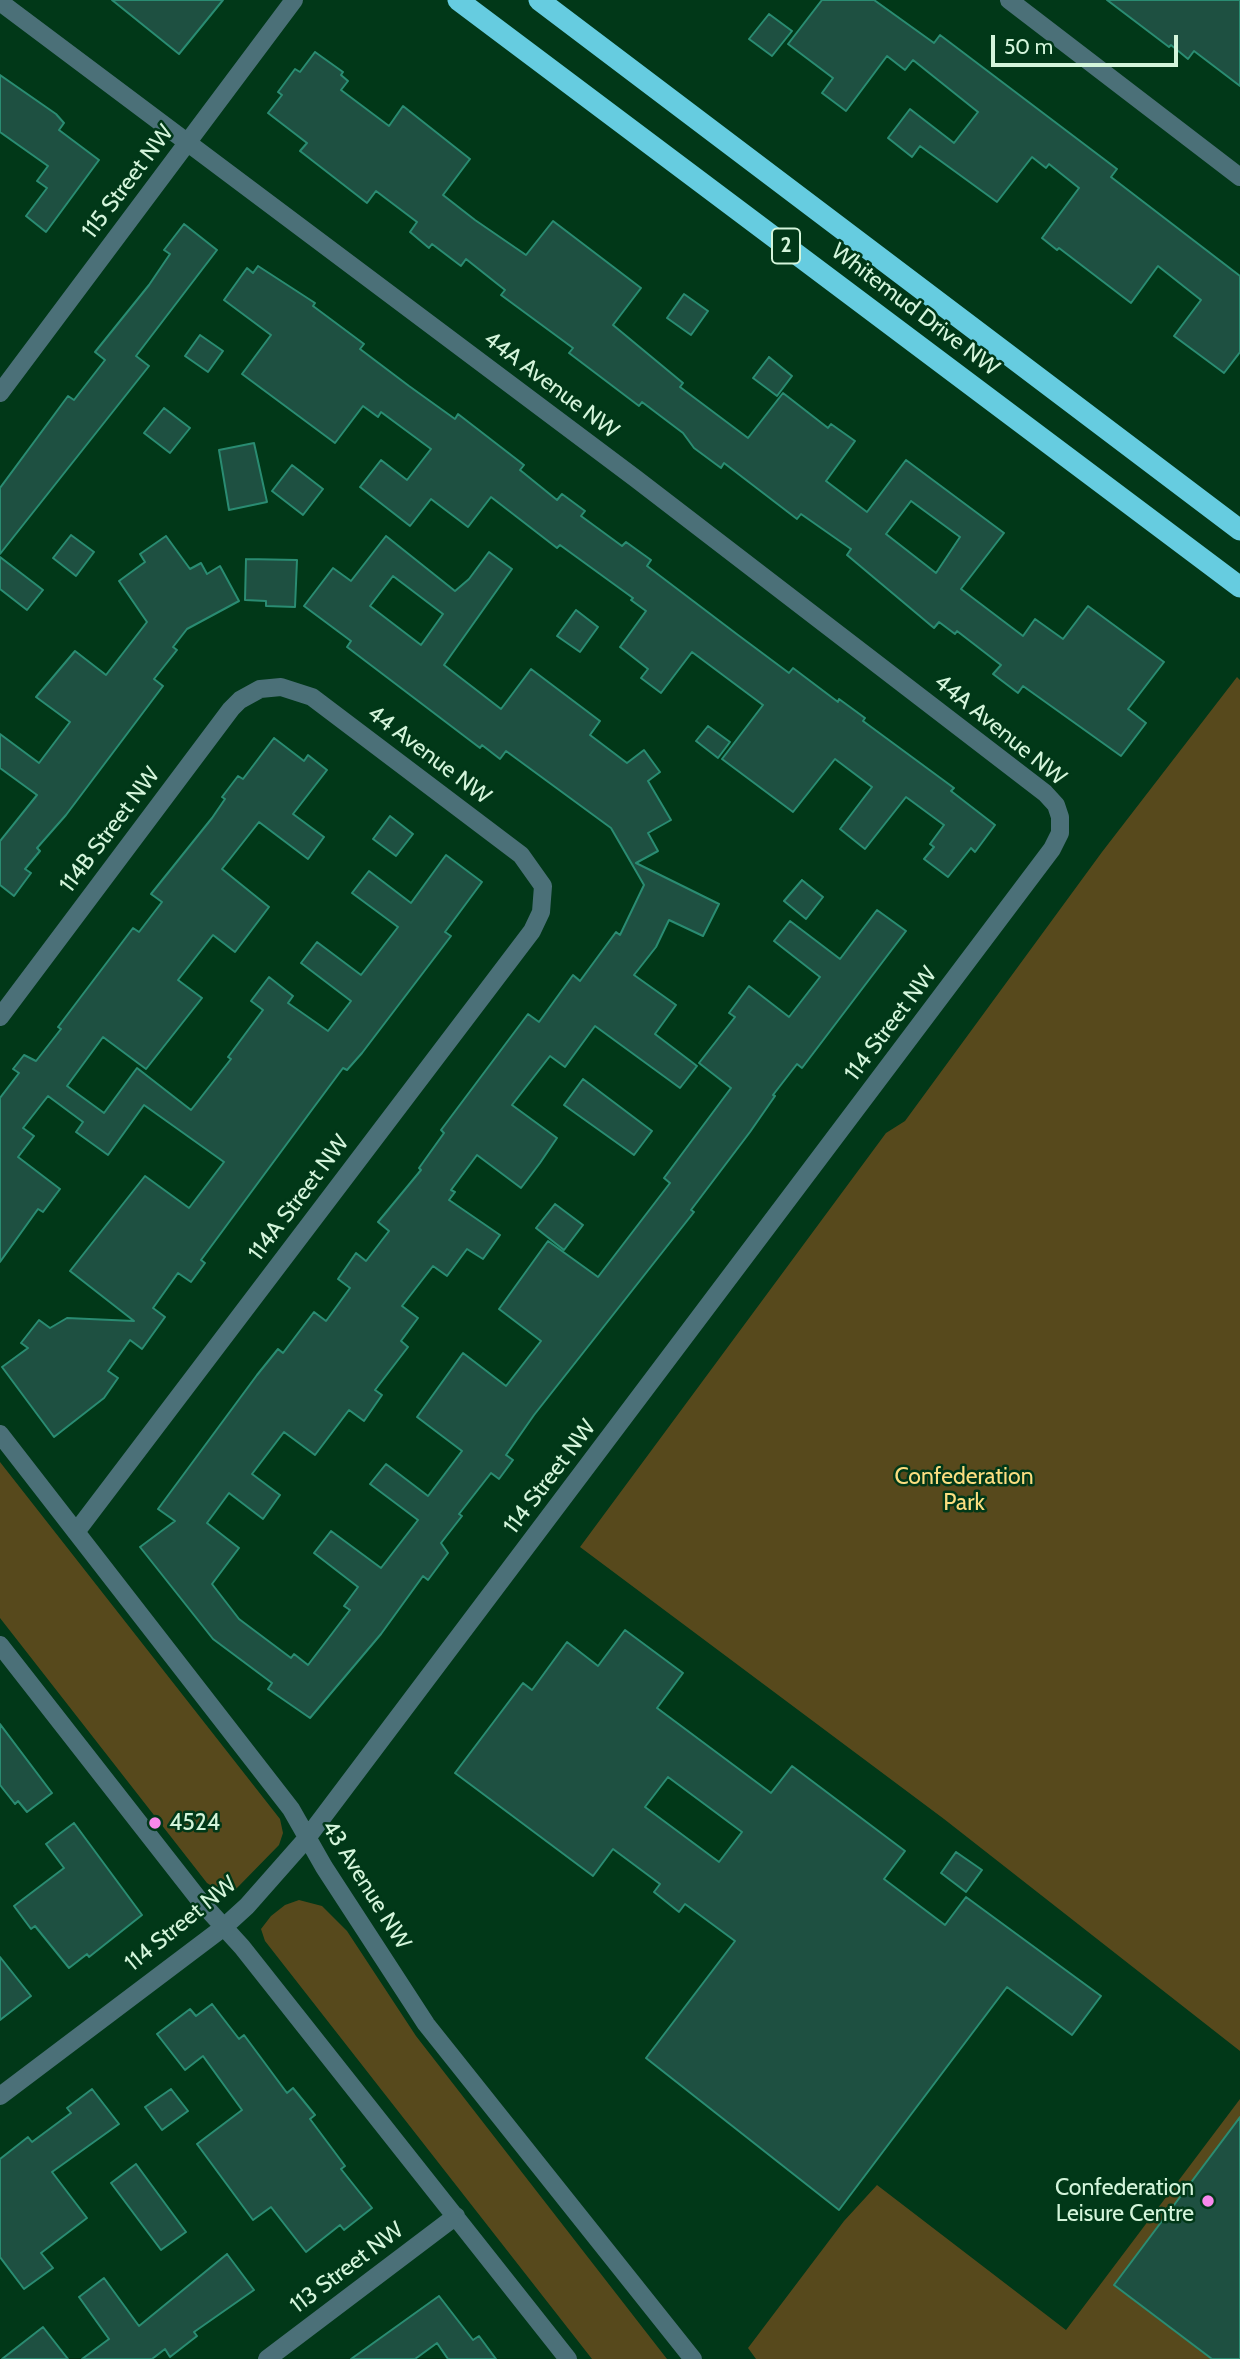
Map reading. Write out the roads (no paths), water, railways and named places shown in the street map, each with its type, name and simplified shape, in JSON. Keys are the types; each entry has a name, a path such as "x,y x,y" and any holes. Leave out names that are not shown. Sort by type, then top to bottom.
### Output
{"highway":[{"name":"Whitemud Drive NW","path":"458,0 1240,587"},
{"name":"Whitemud Drive NW","path":"539,0 1240,530"}],"street":[{"name":"115 Street NW","path":"0,393 294,0"},
{"path":"1009,0 1240,177"},
{"name":"44A Avenue NW","path":"0,2 1034,784 1056,805 1060,817"},
{"name":"44 Avenue NW","path":"270,686 292,688 312,697 521,855 543,886"},
{"name":"114B Street NW","path":"0,1017 232,709 250,693 270,686"},
{"name":"114 Street NW","path":"0,2096 224,1927 247,1906 307,1838 1052,849 1060,833 1060,817"},
{"name":"114A Street NW","path":"76,1532 532,931 541,912 543,886"},
{"name":"43 Avenue NW","path":"0,1434 291,1809 426,2024 693,2359"},
{"path":"0,1645 201,1902 224,1927 568,2359"},
{"name":"113 Street NW","path":"267,2359 456,2216"}],"place":[{"name":"4524","path":"155,1823"},
{"name":"Confederation Leisure Centre","path":"1208,2201"}],"park label":[{"name":"Confederation Park","path":"964,1490"}]}
